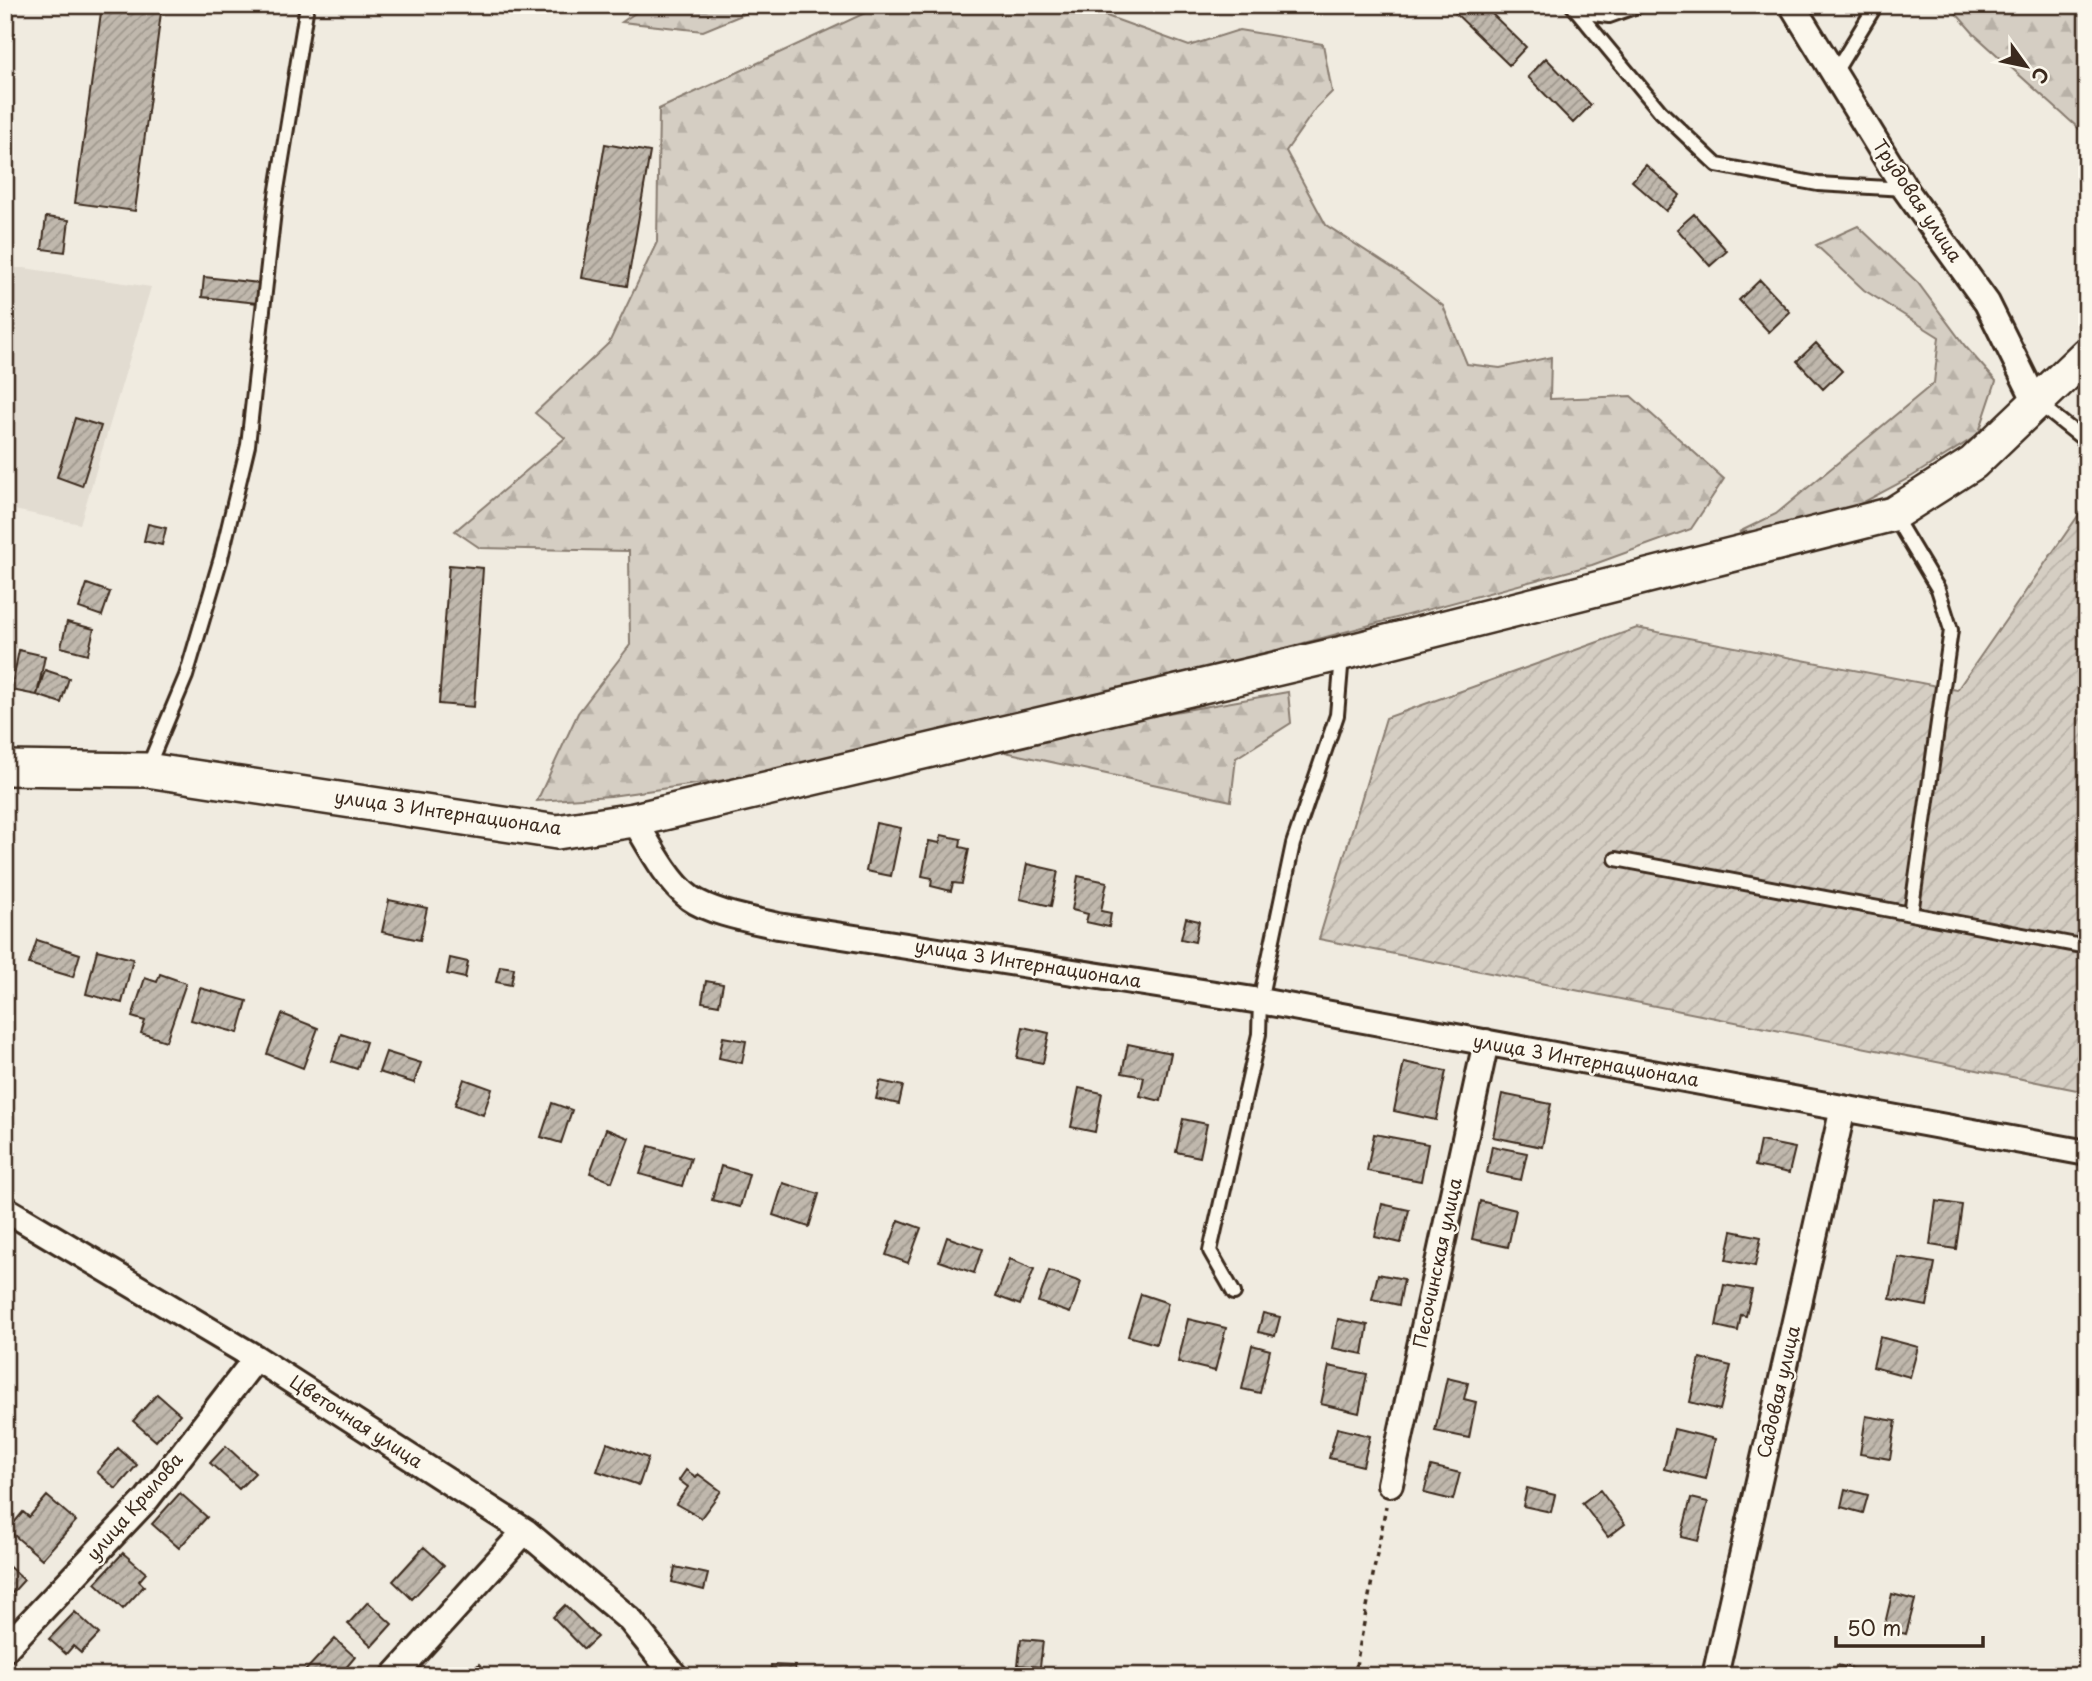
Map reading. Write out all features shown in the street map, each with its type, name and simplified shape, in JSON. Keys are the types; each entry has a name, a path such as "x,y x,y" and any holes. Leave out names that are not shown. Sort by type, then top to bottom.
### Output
{"street":[{"name":"Трудовая улица","path":"1792,5 1905,189 1987,303 2035,400"},
{"path":"634,820 1343,653 1893,514 1972,463 2035,400 2087,354"},
{"name":"улица 3 Интернационала","path":"5,768 147,770 558,832 634,820 659,862 690,898 728,913 778,926 1260,1001 2087,1153"},
{"name":"Песочинская улица","path":"1390,1484 1486,1042"},
{"name":"Садовая улица","path":"1715,1676 1843,1108"},
{"name":"Цветочная улица","path":"5,1209 256,1358 525,1531 630,1620 675,1676"},
{"name":"улица Крылова","path":"5,1649 147,1499 256,1358"},
{"path":"394,1676 525,1531"}],"lane":[{"path":"147,770 186,676 221,558 248,445 275,202 307,5"},
{"path":"1575,9 1609,16 1640,5"},
{"path":"1834,75 1876,5"},
{"path":"1575,9 1660,111 1717,166 1818,184 1905,189"},
{"path":"2035,400 2087,442"},
{"path":"1893,514 1938,589 1951,630 1910,914"},
{"path":"1234,1293 1210,1251 1259,1034 1260,1001 1293,844 1337,715 1343,653"},
{"path":"1616,859 2087,947"}],"path":[{"path":"1354,1676 1390,1484"}],"shaded area":[{"path":"5,268 24,268 151,287 80,524 5,508"}],"green space":[{"path":"647,5 766,5 703,31 622,22"},
{"path":"882,5 1106,5 1104,15 1189,46 1239,30 1323,44 1332,92 1316,108 1286,151 1326,225 1400,273 1443,306 1467,364 1500,368 1551,357 1550,399 1631,396 1724,479 1691,529 1592,565 874,759 611,796 537,801 578,713 630,645 629,551 480,548 455,531 565,438 535,413 609,343 657,242 659,109"},
{"path":"1954,5 2087,5 2087,136 1975,35 1953,10"},
{"path":"1858,226 1918,283 1965,346 1996,381 1978,435 1911,477 1815,528 1739,532 1776,514 1934,383 1939,337 1864,290 1816,245"},
{"path":"2087,503 2087,1092 1319,939 1386,718 1637,628 1957,690"},
{"path":"1288,692 1291,723 1236,758 1231,801 1005,752 1106,724"}],"building":[{"path":"102,5 162,5 135,211 75,203"},
{"path":"1456,5 1483,5 1526,47 1509,65 1452,10"},
{"path":"1546,58 1591,105 1573,123 1528,77"},
{"path":"605,144 650,152 627,286 582,278"},
{"path":"1646,165 1680,195 1666,211 1632,181"},
{"path":"1694,214 1727,251 1710,266 1677,229"},
{"path":"46,217 69,220 65,252 42,249"},
{"path":"204,277 259,283 257,303 202,297"},
{"path":"1760,280 1790,312 1769,332 1739,300"},
{"path":"1816,343 1842,371 1823,389 1797,361"},
{"path":"75,418 101,426 82,486 57,477"},
{"path":"148,524 166,528 162,545 144,541"},
{"path":"449,565 483,568 474,707 439,704"},
{"path":"87,584 110,592 102,616 79,608"},
{"path":"67,622 94,629 88,654 61,647"},
{"path":"19,650 45,656 37,695 11,690"},
{"path":"45,670 69,678 61,703 37,695"},
{"path":"876,823 901,828 891,876 866,871"},
{"path":"941,835 961,839 960,847 969,849 962,884 953,883 951,891 931,886 932,878 922,876 929,841 940,843"},
{"path":"1027,864 1058,871 1051,906 1020,899"},
{"path":"1078,876 1107,882 1101,911 1111,913 1109,927 1086,922 1088,914 1072,910"},
{"path":"389,900 427,908 420,940 382,932"},
{"path":"1186,918 1199,921 1195,942 1181,939"},
{"path":"5,932 13,935 5,959"},
{"path":"37,940 80,954 73,977 29,964"},
{"path":"97,950 133,959 122,1003 86,994"},
{"path":"450,958 468,962 465,978 447,974"},
{"path":"500,966 514,968 511,985 496,982"},
{"path":"160,974 186,983 166,1041 141,1033 145,1021 132,1017 145,978 157,982"},
{"path":"706,981 723,984 719,1005 702,1002"},
{"path":"200,988 247,1001 238,1033 191,1020"},
{"path":"282,1014 318,1028 303,1068 267,1054"},
{"path":"1023,1027 1049,1033 1043,1063 1017,1058"},
{"path":"341,1034 366,1042 357,1069 332,1061"},
{"path":"723,1037 746,1041 742,1063 719,1058"},
{"path":"1128,1044 1171,1053 1161,1101 1140,1096 1144,1077 1122,1073"},
{"path":"386,1052 421,1063 414,1083 379,1072"},
{"path":"1404,1062 1446,1071 1436,1120 1394,1111"},
{"path":"464,1079 492,1089 483,1115 455,1105"},
{"path":"880,1081 903,1086 899,1104 876,1099"},
{"path":"1079,1088 1102,1093 1095,1132 1071,1127"},
{"path":"1502,1094 1551,1104 1542,1147 1493,1137"},
{"path":"552,1103 572,1110 561,1143 541,1137"},
{"path":"1183,1119 1207,1124 1200,1157 1176,1152"},
{"path":"606,1129 629,1138 612,1182 590,1173"},
{"path":"1374,1134 1428,1144 1421,1181 1367,1171"},
{"path":"1760,1141 1795,1148 1789,1173 1755,1166"},
{"path":"649,1146 691,1158 682,1186 640,1174"},
{"path":"1492,1146 1527,1153 1521,1180 1487,1173"},
{"path":"721,1166 749,1174 740,1207 712,1200"},
{"path":"783,1183 819,1194 809,1227 773,1215"},
{"path":"1480,1201 1516,1210 1508,1247 1472,1239"},
{"path":"1936,1201 1962,1205 1956,1249 1930,1245"},
{"path":"1382,1204 1409,1210 1401,1243 1375,1237"},
{"path":"899,1220 921,1228 908,1263 886,1255"},
{"path":"1732,1231 1761,1237 1755,1266 1726,1260"},
{"path":"947,1237 982,1249 974,1273 939,1261"},
{"path":"1898,1257 1935,1263 1927,1306 1890,1299"},
{"path":"1010,1259 1034,1269 1020,1305 996,1296"},
{"path":"1049,1271 1081,1282 1070,1313 1038,1302"},
{"path":"1378,1274 1404,1279 1399,1305 1372,1299"},
{"path":"1724,1285 1752,1290 1746,1316 1741,1315 1738,1331 1716,1326"},
{"path":"1141,1294 1168,1303 1156,1344 1128,1336"},
{"path":"1263,1313 1280,1317 1275,1336 1258,1332"},
{"path":"1188,1319 1226,1328 1215,1371 1178,1362"},
{"path":"1338,1319 1368,1325 1363,1354 1332,1348"},
{"path":"1880,1337 1918,1347 1910,1377 1873,1367"},
{"path":"1252,1345 1270,1350 1260,1393 1242,1389"},
{"path":"1700,1358 1731,1366 1720,1410 1690,1402"},
{"path":"1329,1366 1367,1374 1359,1413 1321,1404"},
{"path":"1447,1378 1468,1383 1464,1399 1476,1402 1469,1438 1435,1431"},
{"path":"157,1394 180,1414 156,1441 133,1421"},
{"path":"1866,1416 1896,1421 1890,1459 1860,1454"},
{"path":"1337,1428 1370,1436 1363,1466 1329,1458"},
{"path":"1674,1429 1715,1439 1706,1479 1664,1469"},
{"path":"607,1443 648,1458 639,1485 597,1471"},
{"path":"226,1446 255,1473 239,1489 210,1463"},
{"path":"118,1448 137,1465 116,1489 97,1472"},
{"path":"1431,1466 1460,1473 1453,1500 1424,1493"},
{"path":"686,1470 696,1477 698,1474 721,1491 701,1518 676,1504 688,1487 679,1480"},
{"path":"1527,1488 1555,1495 1551,1512 1523,1506"},
{"path":"1845,1489 1868,1495 1863,1513 1841,1507"},
{"path":"1600,1490 1625,1524 1608,1537 1582,1503"},
{"path":"180,1493 207,1517 179,1548 152,1524"},
{"path":"47,1496 76,1521 42,1559 8,1530 23,1512 29,1517"},
{"path":"1691,1498 1708,1502 1698,1541 1681,1537"},
{"path":"424,1547 444,1565 412,1599 393,1581"},
{"path":"123,1553 146,1573 139,1581 144,1586 123,1609 95,1583"},
{"path":"5,1563 24,1580 5,1601"},
{"path":"675,1567 708,1574 704,1590 672,1582"},
{"path":"1892,1594 1915,1600 1906,1634 1884,1628"},
{"path":"368,1602 392,1624 372,1646 348,1624"},
{"path":"565,1605 597,1637 584,1649 553,1617"},
{"path":"75,1612 99,1634 81,1653 73,1646 66,1654 49,1639"},
{"path":"335,1639 355,1657 339,1676 308,1676 304,1672"},
{"path":"1021,1639 1043,1641 1040,1667 1018,1665"},
{"path":"479,1664 491,1676 468,1676"},
{"path":"771,1665 795,1666 795,1676 770,1676"},
{"path":"1837,1665 1871,1673 1870,1676 1834,1676"},
{"path":"276,1666 287,1676 267,1676"},
{"path":"875,1670 913,1674 913,1676 874,1676"}]}
